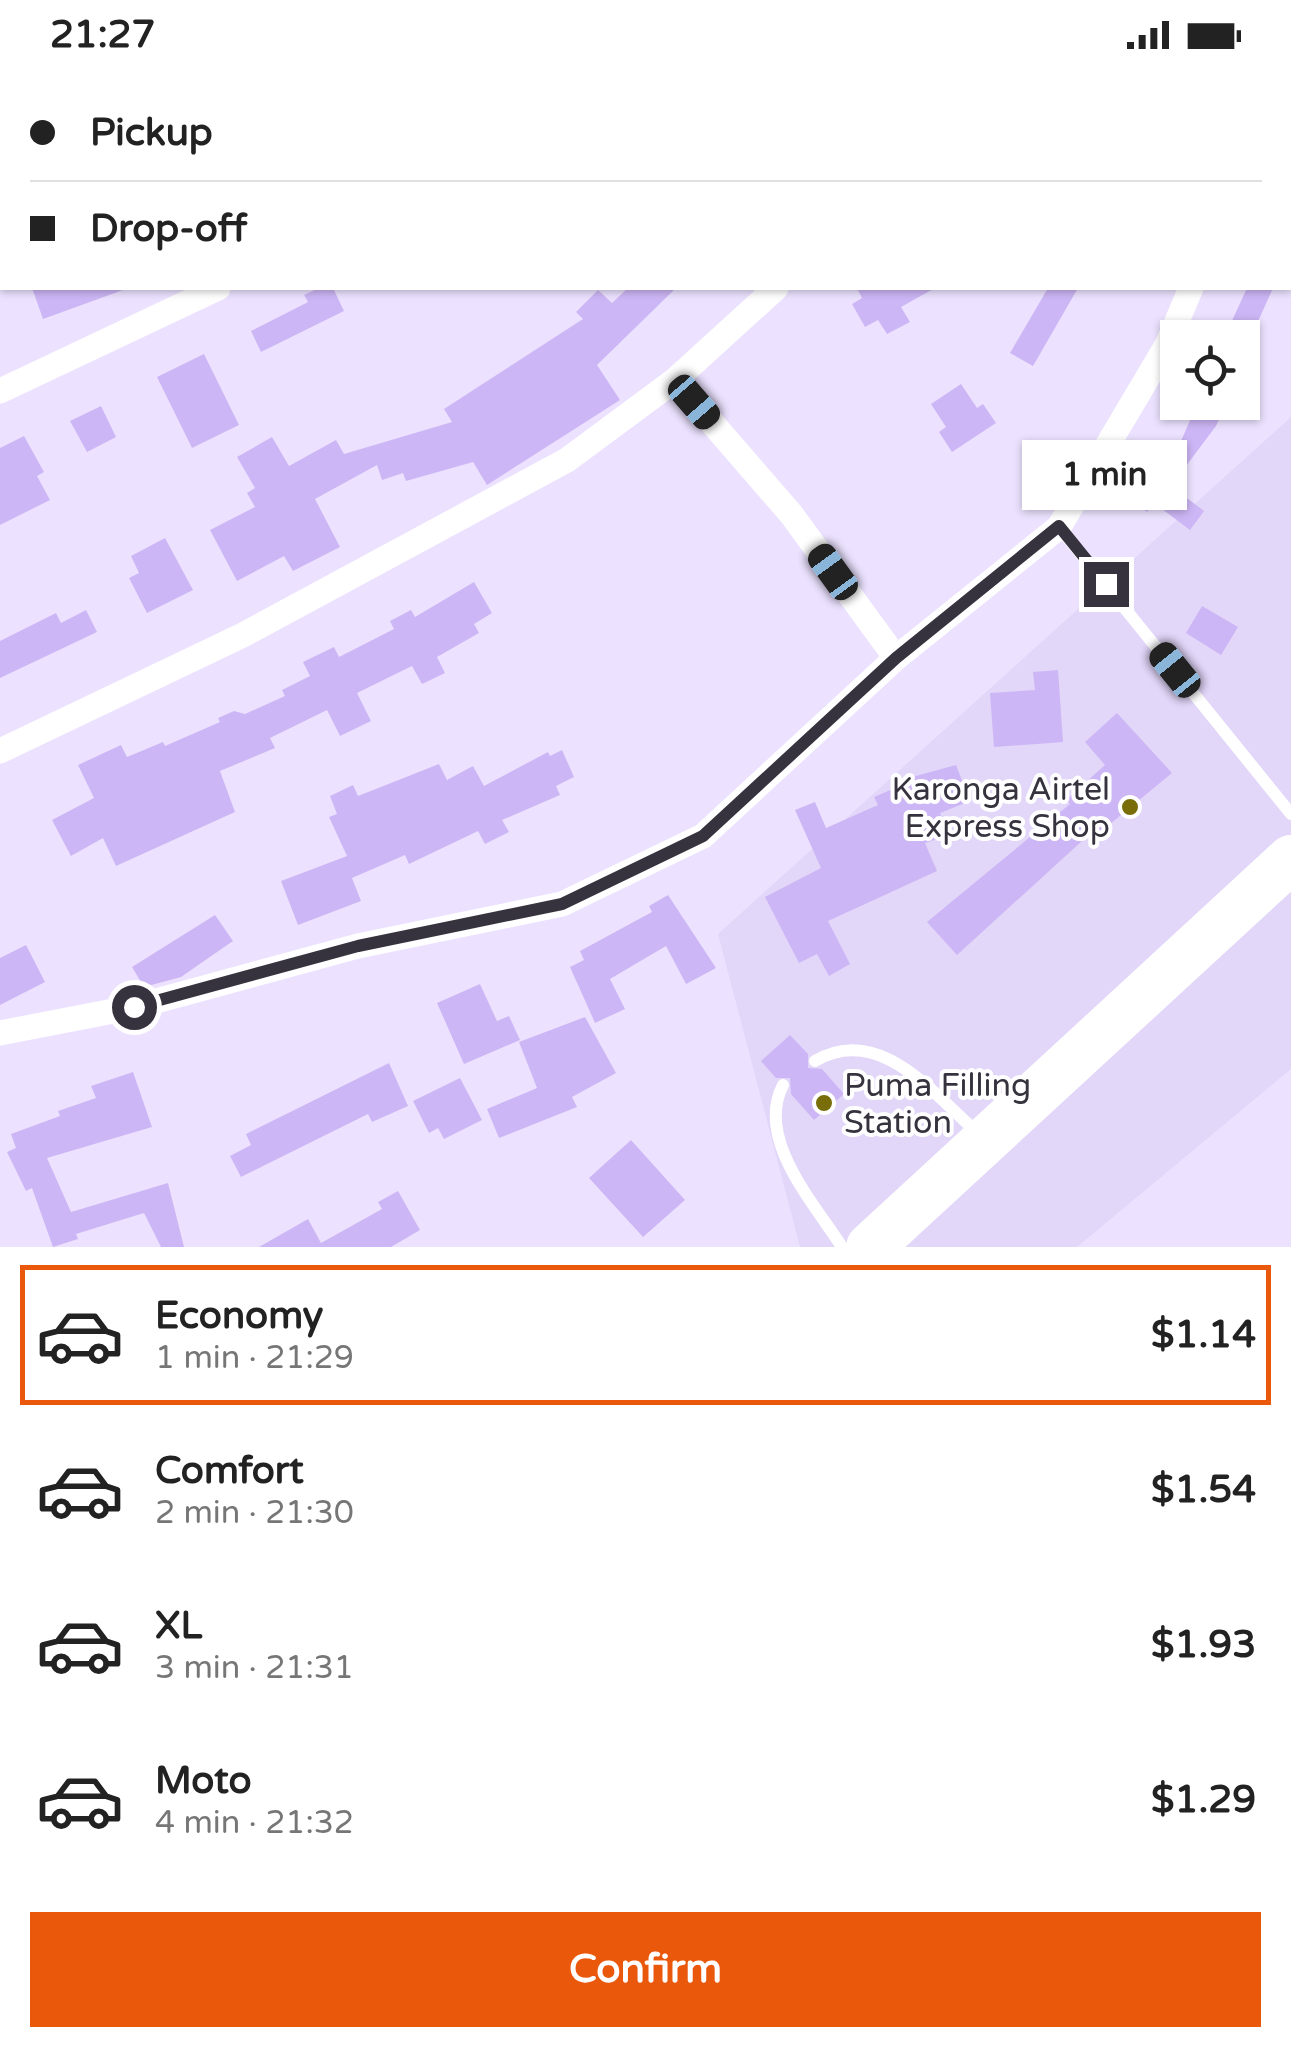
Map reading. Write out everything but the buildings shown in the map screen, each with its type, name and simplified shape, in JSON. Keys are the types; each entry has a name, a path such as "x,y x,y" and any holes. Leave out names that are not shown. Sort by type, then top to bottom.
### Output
{"highway":[{"path":"870,1247 1291,858"}],"street":[{"path":"1,385 214,290"},
{"path":"0,751 243,634 568,460 675,380 774,290"},
{"path":"0,1033 134,1007 358,946 562,904 703,836 896,658 1059,526 1167,345 1191,290"},
{"path":"675,380 791,514 896,658"}],"lane":[{"path":"1059,526 1291,814"},
{"path":"814,1061 836,1049 860,1049 894,1059 985,1138"},
{"path":"783,1086 774,1102 775,1128 790,1165 842,1247"}],"shaded area":[{"path":"1291,417 1291,1069 1077,1247 800,1247 718,934"}],"place":[{"name":"Karonga Airtel Express Shop","path":"1130,807"},
{"name":"Puma Filling Station","path":"824,1103"}],"route":[{"path":"134,1007 358,946 562,904 703,836 896,658 1059,526 1106,584"}]}
